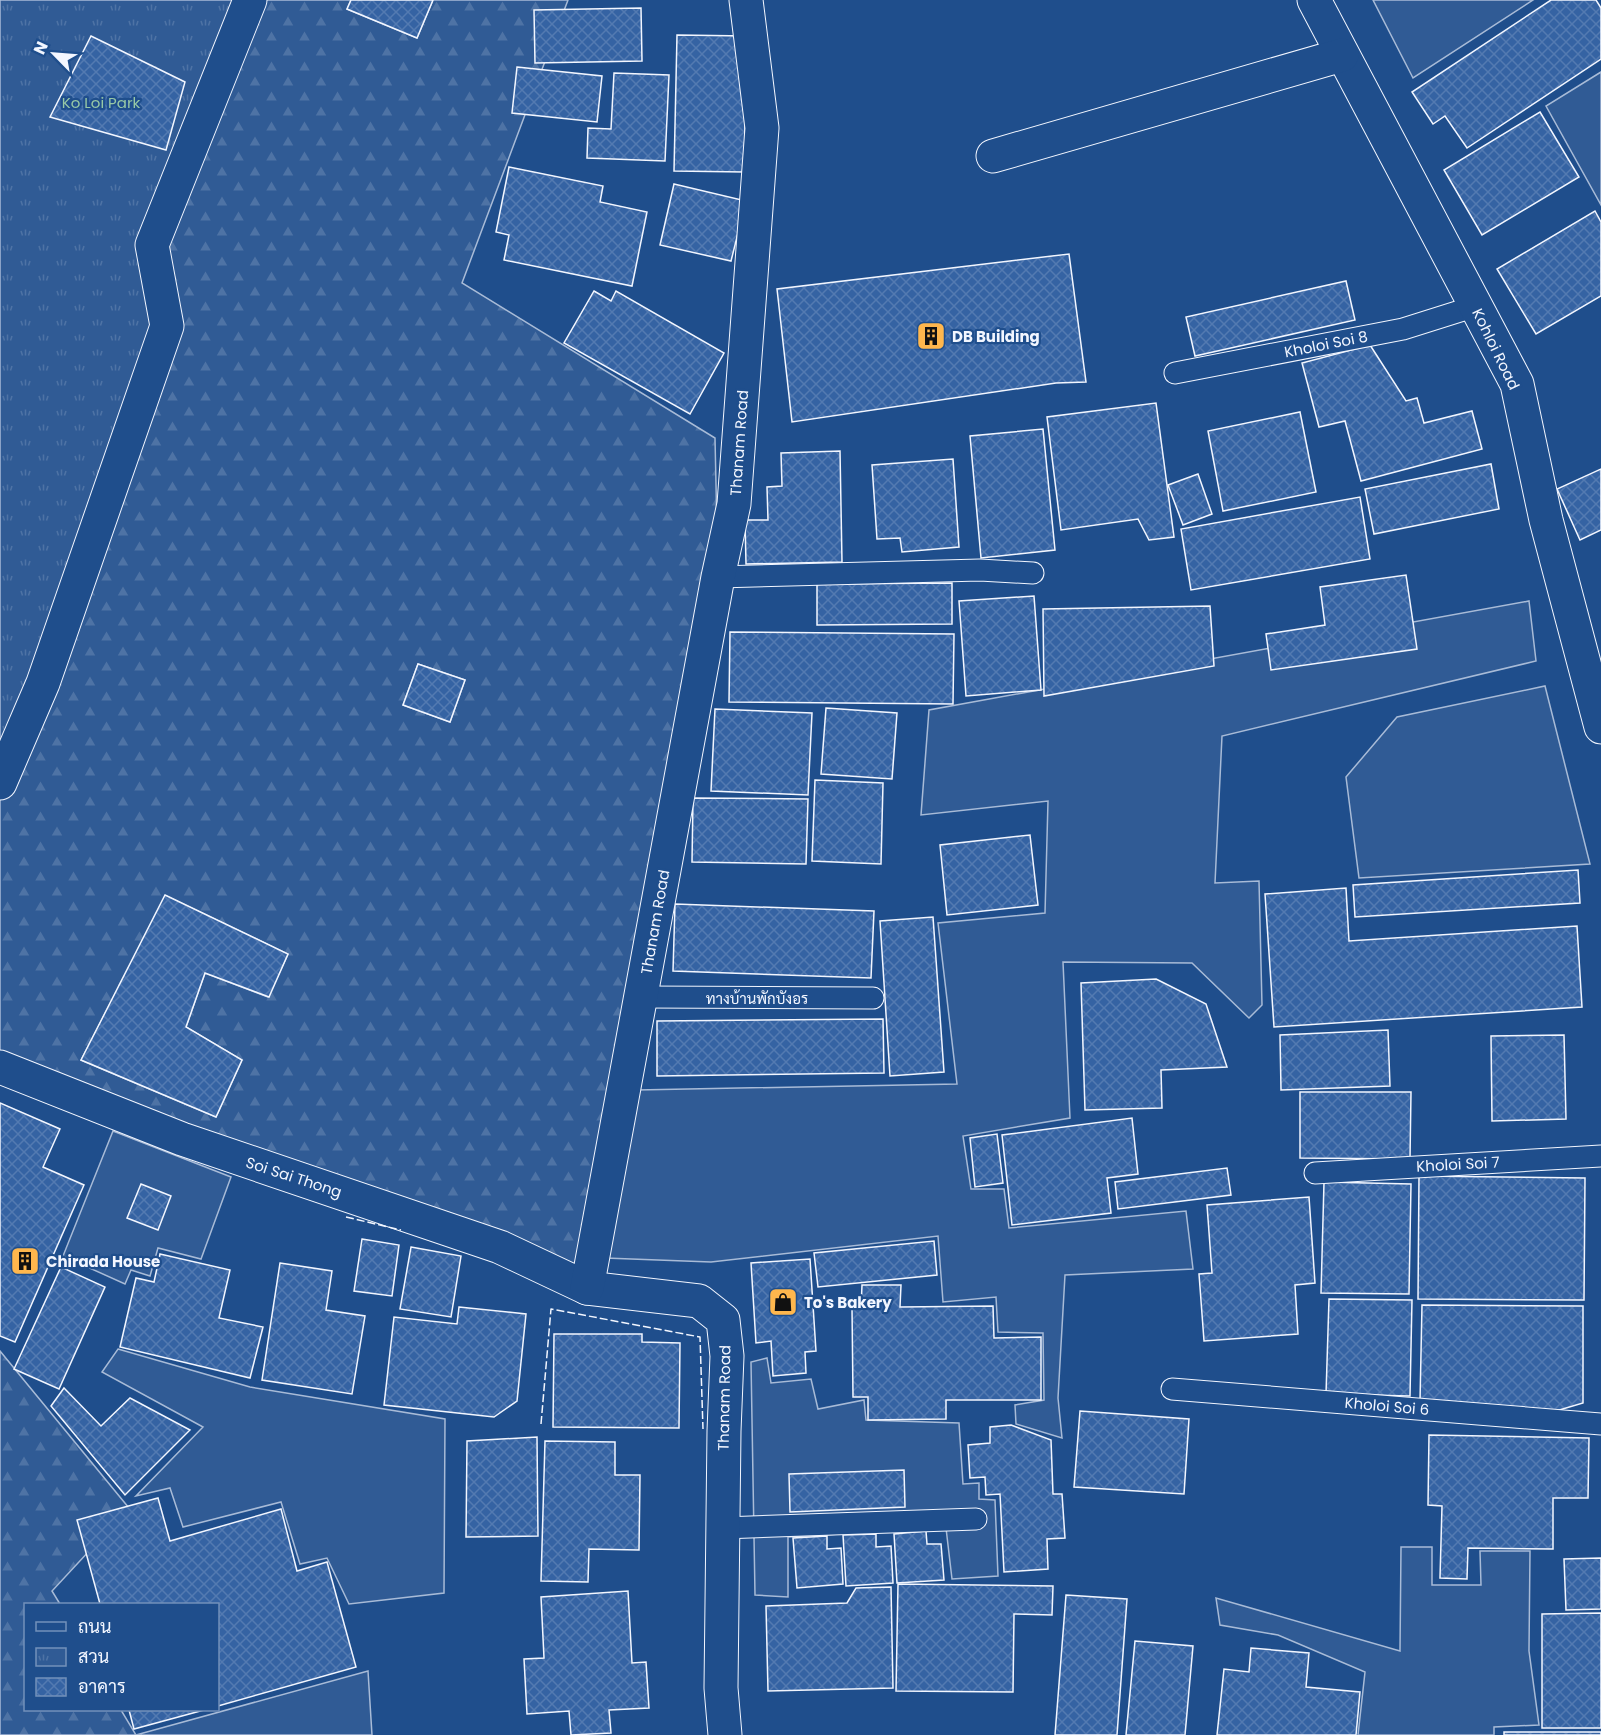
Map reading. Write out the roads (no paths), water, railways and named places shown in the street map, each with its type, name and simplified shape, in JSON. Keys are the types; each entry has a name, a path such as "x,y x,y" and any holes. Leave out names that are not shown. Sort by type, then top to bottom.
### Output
{"street":[{"path":"0,783 43,683 167,326 152,245 250,0"},
{"name":"Thanam Road","path":"724,1735 721,1689 727,1356 723,1320 699,1301 587,1288 718,577 735,504 762,128 746,0"},
{"name":"Kohloi Road","path":"1314,0 1517,384 1546,520 1601,727"},
{"path":"993,156 1342,55"},
{"name":"Soi Sai Thong","path":"0,1067 182,1139 500,1247 587,1288"}],"lane":[{"name":"Kholoi Soi 8","path":"1175,373 1403,329 1476,306"},
{"path":"718,577 980,570 1034,573"},
{"name":"ทางบ้านพักบังอร","path":"641,997 873,998"},
{"name":"Kholoi Soi 7","path":"1315,1173 1601,1156"},
{"name":"Kholoi Soi 6","path":"1172,1389 1601,1424"},
{"path":"723,1528 976,1519"}],"place":[{"name":"DB Building","path":"931,336"},
{"name":"Chirada House","path":"25,1261"},
{"name":"To's Bakery","path":"783,1302"}],"park label":[{"name":"Ko Loi Park","path":"101,102"}]}
